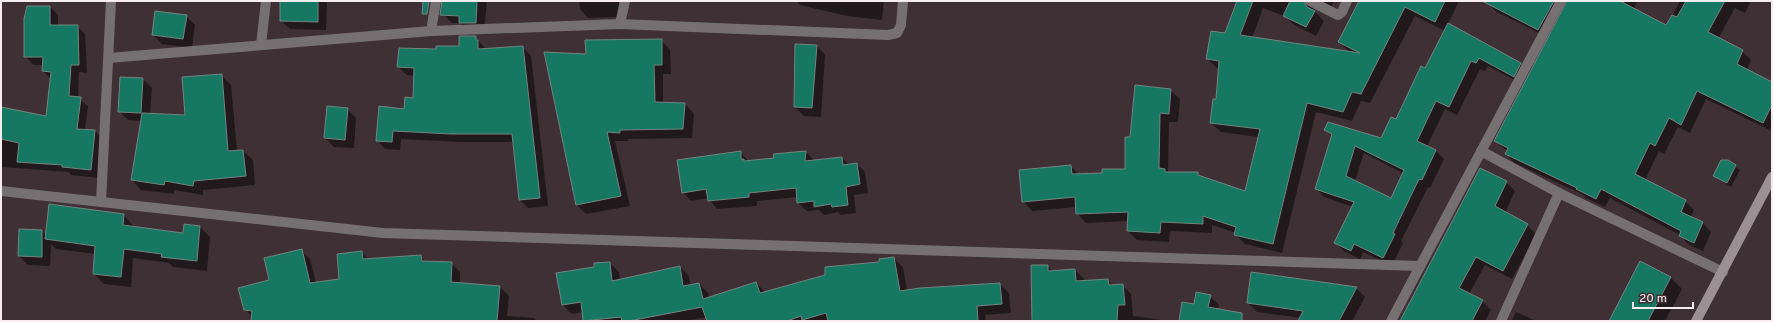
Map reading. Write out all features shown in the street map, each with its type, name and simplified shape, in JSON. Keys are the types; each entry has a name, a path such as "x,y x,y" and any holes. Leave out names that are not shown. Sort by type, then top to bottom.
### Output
{"street":[{"path":"101,202 111,1"},
{"path":"261,45 266,1"},
{"path":"431,31 436,1"},
{"path":"620,24 625,1"},
{"path":"109,58 431,31 620,24 888,35 897,32 901,25 903,1"},
{"path":"1310,1 1338,15 1342,12 1348,1"},
{"path":"1391,321 1561,1"},
{"path":"1481,151 1559,193 1723,272"},
{"path":"1696,321 1771,181"},
{"path":"1,191 383,233 1420,266"},
{"path":"1501,321 1559,193"}],"building":[{"path":"280,1 318,1 318,22 280,21"},
{"path":"423,1 429,1 427,14 422,14"},
{"path":"442,1 477,1 476,23 459,23 459,16 440,15"},
{"path":"1237,1 1253,1 1240,35 1360,53 1338,42 1359,1 1445,1 1435,22 1405,7 1361,94 1352,92 1343,112 1307,103 1273,244 1234,235 1236,227 1203,216 1203,224 1161,222 1160,233 1127,231 1128,212 1076,214 1075,197 1022,202 1019,170 1071,165 1072,174 1102,173 1102,169 1125,169 1125,137 1130,137 1135,85 1171,89 1169,114 1160,113 1159,168 1165,169 1165,172 1198,172 1198,175 1245,191 1260,129 1210,123 1213,99 1216,99 1219,61 1206,59 1211,31 1225,33"},
{"path":"1290,1 1304,1 1307,7 1315,11 1306,27 1283,16"},
{"path":"1482,1 1554,1 1538,30"},
{"path":"1567,1 1620,1 1666,25 1672,15 1677,17 1686,1 1725,1 1708,32 1743,50 1737,64 1772,82 1772,105 1763,123 1697,91 1681,125 1669,118 1655,146 1650,143 1635,174 1686,200 1681,212 1703,222 1694,243 1679,236 1681,231 1601,189 1596,199 1576,189 1577,188 1505,154 1508,148 1494,141"},
{"path":"27,6 50,6 50,25 78,25 79,65 71,65 69,96 81,97 77,129 95,130 91,170 62,167 62,165 17,162 19,143 1,139 1,107 46,116 51,72 42,71 43,57 24,57 24,19"},
{"path":"155,11 187,15 183,39 152,35"},
{"path":"1448,23 1521,63 1514,77 1479,58 1476,63 1471,61 1449,107 1436,101 1417,141 1436,150 1422,180 1419,179 1393,233 1395,234 1383,258 1354,244 1351,251 1334,243 1354,202 1315,189 1332,134 1324,130 1328,122 1381,138 1391,117 1396,119 1421,66 1425,68","holes":["1355,146 1404,170 1391,198 1346,176"]},
{"path":"459,36 476,36 476,40 478,40 478,49 523,46 540,198 519,200 512,134 451,134 393,131 392,142 376,141 379,106 404,109 405,97 413,98 414,68 397,67 399,48 436,49 436,46 459,46"},
{"path":"662,39 662,65 654,65 655,102 685,103 683,129 620,130 620,133 607,132 621,196 576,205 544,52 586,54 585,40"},
{"path":"795,44 817,45 812,108 794,107"},
{"path":"222,74 228,151 243,150 246,176 194,181 193,186 165,181 164,185 131,180 142,113 185,115 182,77"},
{"path":"120,77 143,78 141,113 118,112"},
{"path":"327,106 348,108 345,140 324,138"},
{"path":"741,151 741,159 744,159 744,161 774,158 773,154 806,151 805,161 842,157 843,165 857,163 860,184 846,187 848,205 832,207 831,204 814,207 814,201 797,203 796,188 749,193 749,197 708,201 706,189 682,193 677,160"},
{"path":"1721,160 1728,160 1736,165 1727,183 1713,176"},
{"path":"1480,168 1507,181 1495,206 1528,224 1503,271 1476,257 1459,288 1483,300 1472,321 1400,321"},
{"path":"49,204 124,214 123,225 183,233 184,224 200,226 197,261 161,257 162,254 124,249 121,277 93,274 95,246 45,239"},
{"path":"19,229 42,230 42,257 18,256"},
{"path":"302,249 310,283 339,279 337,254 362,251 363,259 421,255 422,261 452,262 451,282 500,286 497,321 251,321 252,311 244,310 238,288 269,280 264,258"},
{"path":"894,257 900,291 920,288 1000,283 1002,304 977,306 978,321 828,321 826,313 802,320 801,316 787,321 707,321 702,307 629,321 622,321 621,317 583,321 581,302 562,305 556,273 594,267 594,263 610,262 612,281 680,266 683,286 699,283 703,299 756,282 760,293 825,275 825,267 879,262 879,259"},
{"path":"1640,261 1671,277 1648,321 1609,321"},
{"path":"1031,265 1048,265 1048,271 1075,269 1076,281 1108,279 1109,285 1123,284 1125,305 1118,305 1117,321 1032,321"},
{"path":"1251,272 1357,287 1339,321 1298,321 1303,311 1247,303"},
{"path":"1196,292 1211,295 1208,307 1242,313 1242,321 1179,321 1182,302 1194,304"}]}
